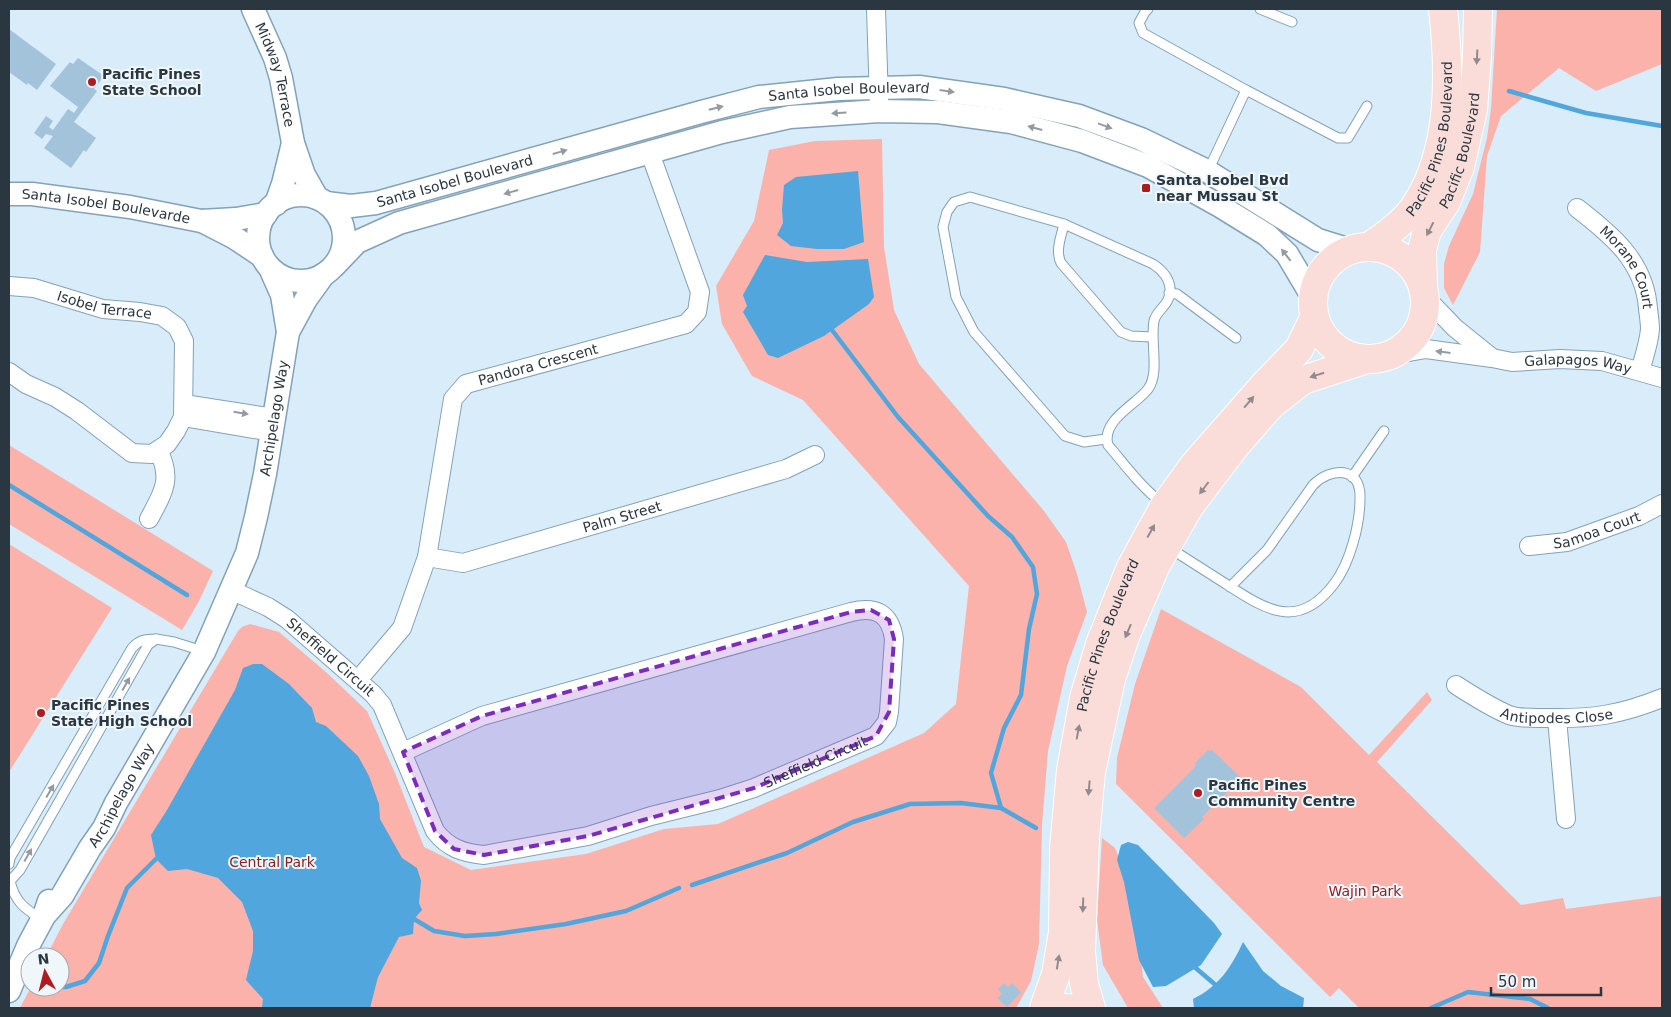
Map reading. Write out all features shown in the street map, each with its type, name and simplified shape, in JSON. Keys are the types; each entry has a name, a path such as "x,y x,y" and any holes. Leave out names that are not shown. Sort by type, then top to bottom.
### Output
{"main road":[{"name":"Pacific Pines Boulevard","path":"1360,248 1390,232 1414,207 1431,177 1444,129 1448,76 1443,9"},
{"name":"Pacific Boulevard","path":"1424,292 1422,250 1428,231 1446,202 1460,167 1473,110 1478,9"},
{"path":"1360,248 1387,250 1402,258 1415,271 1424,292 1425,311 1421,325 1414,338 1404,348 1392,355 1378,359 1364,360 1347,356 1332,347 1321,334 1313,307 1316,281 1324,268 1336,257 1360,248"},
{"name":"Pacific Pines Boulevard","path":"1044,1008 1056,974 1063,932 1065,832 1070,770 1084,698 1100,644 1130,569 1165,505 1194,465 1266,383 1299,349 1313,307"},
{"name":"Pacific Pines Boulevard","path":"1091,1008 1084,984 1081,952 1085,838 1091,772 1111,679 1125,637 1156,566 1195,500 1236,445 1271,405 1304,380 1364,360"}],"street":[{"name":"Midway Terrace","path":"253,9 275,58 281,78 293,143 304,175 322,200"},
{"path":"876,9 880,88 879,111"},
{"name":"Santa Isobel Boulevard","path":"322,200 352,206 376,203 759,97 838,89 919,87 1004,99 1079,116 1141,139 1208,171 1318,240 1360,248"},
{"name":"Santa Isobel Boulevard","path":"330,269 357,242 399,223 722,132 790,117 879,111 938,112 1011,122 1082,141 1148,166 1220,206 1267,235 1287,254 1313,307"},
{"name":"Midway Terrace","path":"271,209 283,184 293,143"},
{"name":"Pandora Crescent","path":"358,680 402,628 426,557 453,399 466,384 686,324 697,312 700,292 650,153"},
{"name":"Santa Isobel Boulevarde","path":"9,194 32,194 120,206 201,221 236,220 271,209"},
{"path":"303,195 322,200 336,212 342,225 344,239 342,252 330,269 311,280 296,280 282,276 266,262 258,242 260,227 271,209 288,197 303,195"},
{"name":"Morane Court","path":"1578,208 1608,232 1623,248 1638,270 1647,296 1650,328 1640,370"},
{"name":"Santa Isobel Boulevarde","path":"201,221 234,238 266,262"},
{"name":"Archipelago Way","path":"43,918 62,896 104,828 116,803 204,652 247,553 256,518 288,332 282,295 266,262"},
{"name":"Archipelago Way","path":"288,332 306,299 330,269"},
{"name":"Isobel Terrace","path":"9,286 34,288 102,310 140,312 162,316 177,326 184,341 183,411 176,432 167,444 158,450"},
{"path":"1424,292 1455,328 1492,358"},
{"name":"Galapagos Way","path":"1392,355 1426,350 1512,362 1560,359 1602,361 1640,370 1662,378"},
{"path":"9,372 26,384 55,397 77,411 132,453 152,454 158,450 164,463 166,477 163,492 149,519"},
{"path":"183,411 273,425"},
{"name":"Palm Street","path":"426,557 463,562 786,469 815,455"},
{"name":"Samoa Court","path":"1529,546 1567,542 1639,516 1662,504"},
{"name":"Archipelago Way","path":"9,991 43,918 51,894 193,648 231,590"},
{"name":"Sheffield Circuit","path":"231,590 268,607 287,619 373,694 382,705 435,831 442,840 454,849 469,854 484,855 588,836 651,816 720,799 754,788 876,736 887,722 889,712 894,639 892,628 889,620 871,610 851,612 482,716 403,752"},
{"name":"Antipodes Close","path":"1456,685 1487,705 1511,716 1528,718 1558,719 1612,715 1662,698"},
{"path":"1558,719 1566,819"}],"lane":[{"path":"1148,9 1139,24 1143,34 1338,138 1348,138 1367,106"},
{"path":"1260,9 1292,22"},
{"path":"1208,171 1246,90"},
{"path":"1106,439 1084,442 1064,436 974,332 956,297 943,227 947,212 954,202 970,197 1064,224 1154,264 1164,271 1170,293 1167,304 1154,318 1152,337 1155,373 1149,389 1122,412 1112,424 1106,439 1108,445 1149,493 1165,505"},
{"path":"1064,224 1058,251 1061,263 1121,332 1131,336 1152,337"},
{"path":"1170,293 1177,294 1236,338"},
{"path":"1352,477 1384,431"},
{"path":"1167,547 1259,605 1285,612 1303,609 1324,597 1345,566 1360,510 1358,482 1340,472 1331,473 1319,480 1313,485 1267,550 1230,586"},
{"path":"9,864 15,850 137,642 142,639 156,639 193,648"},
{"path":"43,918 22,906 14,895 9,878 20,870 148,646 156,639"}],"highlighted area":[{"path":"871,610 889,620 894,639 889,712 876,736 754,788 588,836 484,855 454,849 435,831 403,752 482,716 851,612"}],"green space":[{"path":"1497,9 1662,9 1662,64 1596,91 1559,68 1501,116 1487,156 1480,252 1453,305 1444,288 1444,264 1449,246 1473,194 1487,138 1491,109"},
{"name":"Central Park","path":"882,139 884,247 894,310 919,364 1044,511 1066,542 1087,612 1067,666 1048,751 1042,825 1039,944 1031,981 1016,1008 20,1008 26,997 70,997 70,947 51,947 63,924 238,631 250,624 279,632 327,673 367,711 395,773 424,847 471,870 586,854 664,829 718,824 924,733 956,704 969,586 803,400 752,376 722,324 716,286 754,221 769,150 815,141"},
{"path":"9,445 213,571 199,601 182,630 9,524"},
{"name":"Pacific Pines State High School","path":"9,544 112,608 9,772"},
{"name":"Wajin Park","path":"1161,609 1301,687 1369,755 1427,692 1432,700 1377,762 1521,905 1563,898 1566,909 1662,896 1662,1008 1359,1008 1339,988 1330,997 1116,784 1117,758 1135,684"},
{"path":"1102,838 1115,848 1133,891 1143,977 1163,1008 1128,1008 1103,965 1097,920"}],"water":[{"path":"858,171 864,242 844,249 817,249 791,246 777,235 783,223 784,185 796,177"},
{"path":"765,255 807,262 868,259 874,297 869,304 824,336 778,358 768,355 743,312 747,306 743,295"},
{"path":"253,664 262,664 289,684 312,708 316,722 326,726 358,756 369,776 379,804 380,819 402,858 417,868 421,881 419,903 422,910 414,919 413,934 399,937 378,977 370,1008 262,1008 263,999 246,980 253,951 253,931 242,902 218,878 187,869 168,871 156,859 151,835 235,690 243,668"},
{"path":"1128,842 1138,845 1214,923 1222,934 1201,965 1166,986 1153,987 1139,960 1124,882 1117,860 1121,845"},
{"path":"1243,942 1263,971 1281,986 1304,998 1303,1008 1194,1008 1193,999 1217,982 1229,968"}],"building":[{"path":"9,29 56,64 37,90 9,72"},
{"path":"78,58 104,76 94,89 97,91 74,122 96,138 86,152 84,150 71,168 44,148 53,136 46,134 42,139 34,133 46,116 53,121 49,127 53,130 68,109 74,113 78,107 50,86 70,62 73,64"},
{"name":"Pacific Pines Community Centre","path":"1208,750 1212,750 1241,778 1184,838 1154,808 1196,766 1194,764"},
{"path":"1004,983 1008,987 1012,983 1021,992 1007,1007 997,998 1002,994 998,989"}],"waterway":[{"path":"1509,91 1586,113 1662,126"},
{"path":"832,330 898,417 988,516 1012,537 1033,567 1037,594 1029,629 1021,695 1004,728 991,773 1001,808"},
{"path":"9,485 187,595"},
{"path":"692,885 787,853 853,822 910,804 961,803 1001,808 1036,828"},
{"path":"70,986 85,981 99,963 127,888 156,859"},
{"path":"414,919 434,931 465,936 496,934 566,924 626,911 679,888"},
{"path":"1191,964 1218,987"},
{"path":"1431,1008 1468,992 1530,999 1548,1008"}],"place":[{"name":"Pacific Pines State School","path":"92,82"},
{"name":"Santa Isobel Bvd near Mussau St","path":"1146,188"},
{"name":"Pacific Pines State High School","path":"41,713"},
{"name":"Pacific Pines Community Centre","path":"1198,793"}]}
